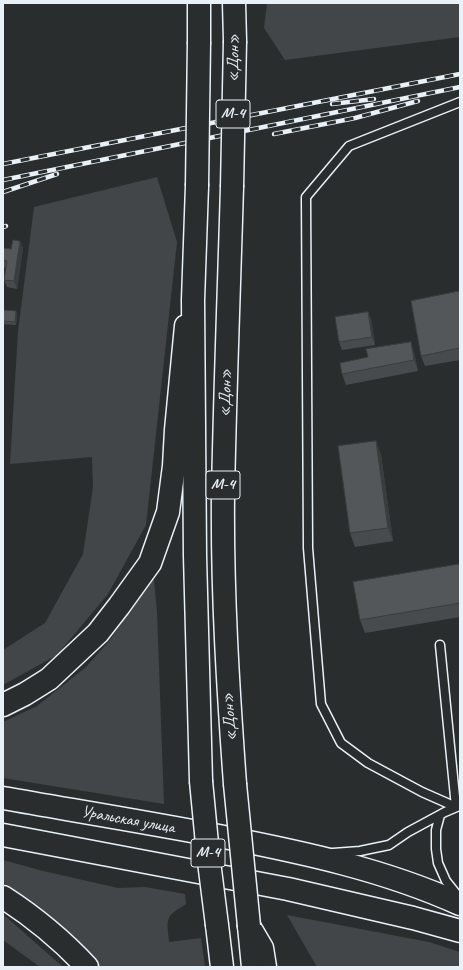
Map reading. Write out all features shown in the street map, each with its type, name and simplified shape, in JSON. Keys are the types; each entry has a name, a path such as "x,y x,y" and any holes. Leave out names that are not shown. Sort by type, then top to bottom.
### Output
{"main road":[{"name":"«Дон»","path":"200,3 197,186 193,300 195,556 201,781 208,854 222,967"},
{"name":"«Дон»","path":"234,3 235,41 232,187 223,495 224,579 226,661 235,784 249,926"},
{"path":"3,705 25,694 49,679 98,633 150,562 168,512 174,466 185,331 193,300"},
{"name":"Уральская улица","path":"3,798 142,822 300,852 398,879 430,890 460,904"},
{"name":"М-4","path":"3,835 288,888 413,918 460,931"},
{"path":"3,897 44,926 65,944 87,967"},
{"path":"249,926 262,948 264,967"},
{"name":"М-4","path":"249,926 253,967"}],"lane":[{"path":"458,806 422,792 363,759 341,742 321,704 308,548 306,197 349,146 460,102"},
{"path":"440,645 458,806"},
{"path":"300,852 334,853 375,849 389,845 408,832 458,806"},
{"path":"440,815 436,830 438,863 446,881 460,898"}],"shaded area":[{"path":"267,3 460,3 460,37 285,60 264,28"},
{"path":"157,177 177,242 146,525 108,594 57,655 3,685 3,650 45,623 83,554 93,487 92,457 10,464 18,331 34,207"},
{"path":"153,569 157,612 164,804 3,778 3,722 37,706 86,667 110,640 137,601"},
{"path":"3,860 43,871 118,888 145,887 185,894 186,904 174,912 168,919 169,942 201,938 205,967 102,967 55,920 3,882"},
{"path":"3,915 63,967 40,967 3,940"},
{"path":"287,915 429,942 460,952 460,967 317,967"}],"building":[{"path":"13,240 20,241 14,281 4,280 7,261 3,260 3,248 11,249"},
{"path":"460,291 460,348 421,356 411,301"},
{"path":"3,310 16,311 15,322 3,321"},
{"path":"368,312 372,337 339,342 335,317"},
{"path":"411,342 414,360 342,374 340,363 368,357 366,349"},
{"path":"376,441 388,528 350,533 338,446"},
{"path":"460,564 460,603 360,620 353,582"}],"railway":[{"path":"3,164 460,74"},
{"path":"3,180 460,87"},
{"path":"332,104 374,99"},
{"path":"274,134 355,118 418,101"},
{"path":"3,192 57,174"}]}
